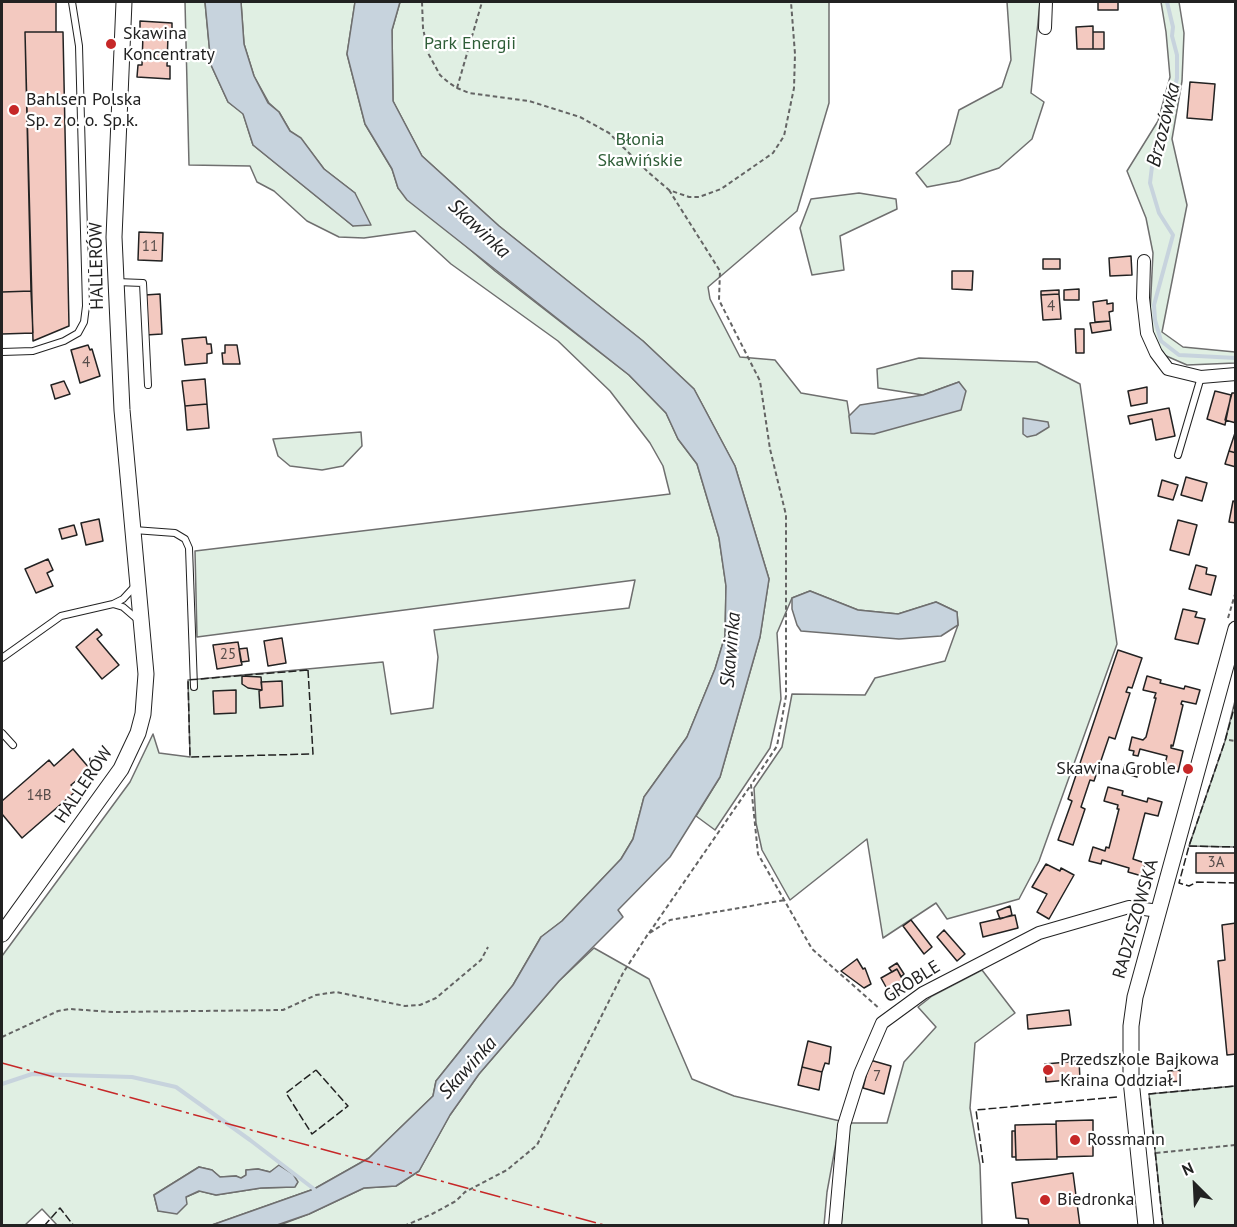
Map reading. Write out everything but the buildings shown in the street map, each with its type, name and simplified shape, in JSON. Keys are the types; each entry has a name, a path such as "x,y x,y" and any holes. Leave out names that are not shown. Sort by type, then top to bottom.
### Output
{"street":[{"name":"HALLERÓW","path":"2,934 108,788 130,752 143,714 146,674 121,399 114,237 124,2"},
{"path":"1045,28 1046,2"},
{"path":"1144,261 1144,313 1151,344 1168,369 1201,377 1236,374"},
{"name":"RADZISZOWSKA","path":"1146,1226 1132,1112 1131,1026 1135,997 1236,629"},
{"name":"GROBLE","path":"835,1226 844,1125 864,1064 882,1023 923,993 1039,933 1129,907 1159,911"}],"lane":[{"path":"2,352 33,351 64,341 78,333 84,322 87,306 79,46 72,2"},
{"path":"116,282 143,283 148,385"},
{"path":"1178,455 1201,377"},
{"path":"133,530 175,533 185,538 189,548 194,687"},
{"path":"2,658 61,616 113,604 131,593 137,577"},
{"path":"113,604 130,611 142,626"},
{"path":"2,733 13,745"}],"path":[{"path":"404,1226 456,1201 465,1192 507,1170 537,1145 623,973 777,746 786,696 786,514 770,448 760,381 719,300 720,271 669,190 622,145 594,123 529,101 483,96 457,88 440,75 428,52 423,28 422,2"},
{"path":"457,88 482,2"},
{"path":"669,190 689,198 708,195 722,189 773,153 779,145 790,115 794,88 795,54 790,2"},
{"path":"1229,740 1236,741"},
{"path":"751,785 758,854 812,949 890,1017"},
{"path":"648,934 670,920 785,900"},
{"path":"2,1037 58,1011 70,1009 113,1012 283,1010 316,995 336,992 405,1006 420,1005 436,998 481,960 488,947"},
{"path":"1156,1153 1236,1144"}],"green space":[{"path":"185,2 205,2 211,65 228,102 243,113 253,145 353,226 355,193 324,169 301,139 290,131 279,112 269,103 254,76 244,44 241,2 355,2 347,54 365,124 392,169 398,188 495,271 629,375 666,413 678,439 697,464 719,538 726,586 725,636 715,669 687,737 644,797 633,839 621,859 562,921 541,937 513,985 436,1081 433,1096 369,1158 314,1189 212,1225 57,1225 42,1209 25,1225 2,1225 2,956 130,782 153,734 159,753 190,757 188,680 383,662 391,714 433,708 438,657 434,630 629,608 635,580 197,637 195,551 670,494 663,466 650,443 610,391 558,341 451,264 415,231 364,238 339,237 307,221 274,191 257,182 250,166 189,165","holes":["199,1167 212,1170 220,1177 236,1176 241,1179 246,1175 246,1170 258,1169 270,1172 275,1169 294,1187 261,1188 216,1195 200,1191 186,1197 172,1212 158,1211 154,1195"]},
{"path":"400,2 829,2 829,103 797,211 708,287 710,299 740,357 775,360 801,393 847,401 852,433 959,382 923,395 878,388 877,369 919,358 1037,362 1080,384 1117,644 1039,861 1019,899 947,919 936,903 883,938 867,839 790,900 762,850 756,823 754,788 782,747 792,694 865,695 875,678 945,661 958,625 957,612 936,602 898,614 858,610 810,591 792,598 777,633 781,699 770,748 715,830 696,816 720,777 760,637 769,579 735,466 694,389 643,341 499,226 422,156 393,101 392,30"},
{"path":"1007,2 1040,2 1031,93 1044,102 1032,139 999,168 959,181 927,187 916,173 950,144 959,110 1002,87 1011,60"},
{"path":"1161,2 1179,2 1184,33 1182,81 1172,139 1187,205 1162,332 1183,347 1235,352 1235,363 1187,365 1164,355 1149,333 1153,253 1146,218 1127,171 1158,121 1170,77"},
{"path":"859,193 896,199 897,209 840,236 844,270 812,275 800,228 811,199"},
{"path":"361,432 362,446 343,466 322,470 290,466 278,456 273,439"},
{"path":"1235,701 1235,847 1189,846 1225,741"},
{"path":"594,948 649,979 692,1079 734,1096 840,1121 827,1192 824,1225 277,1226 309,1214 364,1188 396,1186 419,1171 450,1115 479,1074 559,981"},
{"path":"982,970 1015,1013 975,1043 970,1108 980,1165 982,1225 841,1226 850,1123 887,1123 904,1062 936,1027 918,1007 932,996"},
{"path":"1235,1086 1235,1225 1163,1225 1149,1094"}],"water":[{"path":"205,2 241,2 244,44 254,76 268,103 279,112 290,131 301,138 324,169 355,193 371,225 353,226 253,145 243,114 228,102 211,65"},
{"name":"Skawinka","path":"355,2 400,2 392,30 393,101 422,156 499,226 643,341 694,389 735,466 769,579 760,637 720,777 670,857 618,910 623,917 559,981 479,1074 450,1115 419,1171 396,1186 364,1188 309,1214 277,1225 212,1225 314,1189 369,1158 433,1096 436,1081 513,985 541,937 562,921 621,859 633,839 644,797 687,737 715,669 725,636 726,586 719,538 697,464 678,439 666,413 629,375 407,200 398,188 392,169 365,124 347,54"},
{"path":"959,382 966,391 961,410 874,434 851,433 849,416 860,405 923,395"},
{"path":"1023,418 1048,422 1049,427 1036,435 1027,437 1023,434"},
{"path":"810,591 858,610 898,614 936,602 957,612 958,625 941,636 899,639 801,631 792,609 792,598"},
{"path":"279,1165 293,1174 298,1182 295,1187 261,1188 216,1195 199,1191 186,1197 187,1204 177,1214 158,1211 154,1195 199,1167 212,1170 220,1177 241,1178 246,1175 246,1170 258,1169 270,1172"}],"waterway":[{"name":"Brzozówka","path":"1167,2 1177,55 1177,78 1169,116 1153,158 1150,183 1159,213 1173,235 1154,305 1155,320 1161,341 1179,355 1236,358"},
{"path":"2,1084 32,1074 132,1077 176,1087 314,1189 314,1193"}],"fence":[{"path":"308,670 313,754 190,757 188,680 308,670"},
{"path":"1236,701 1179,883 1189,886 1197,882 1236,883"},
{"path":"1189,846 1236,847"},
{"path":"316,1070 348,1106 312,1134 286,1093 316,1070"},
{"path":"1163,1226 1149,1094 1236,1086"},
{"path":"983,1163 976,1110 1118,1097"},
{"path":"44,1226 60,1208 74,1226"}],"power":[{"path":"2,1063 608,1226"}],"place":[{"name":"Skawina Koncentraty","path":"111,44"},
{"name":"Bahlsen Polska Sp. z o. o. Sp.k.","path":"14,110"},
{"name":"Skawina Groble","path":"1188,769"},
{"name":"Przedszkole Bajkowa Kraina Oddział I","path":"1048,1070"},
{"name":"Rossmann","path":"1075,1140"},
{"name":"Biedronka","path":"1045,1200"}],"park label":[{"name":"Park Energii","path":"470,44"},
{"name":"Błonia Skawińskie","path":"640,150"}]}
